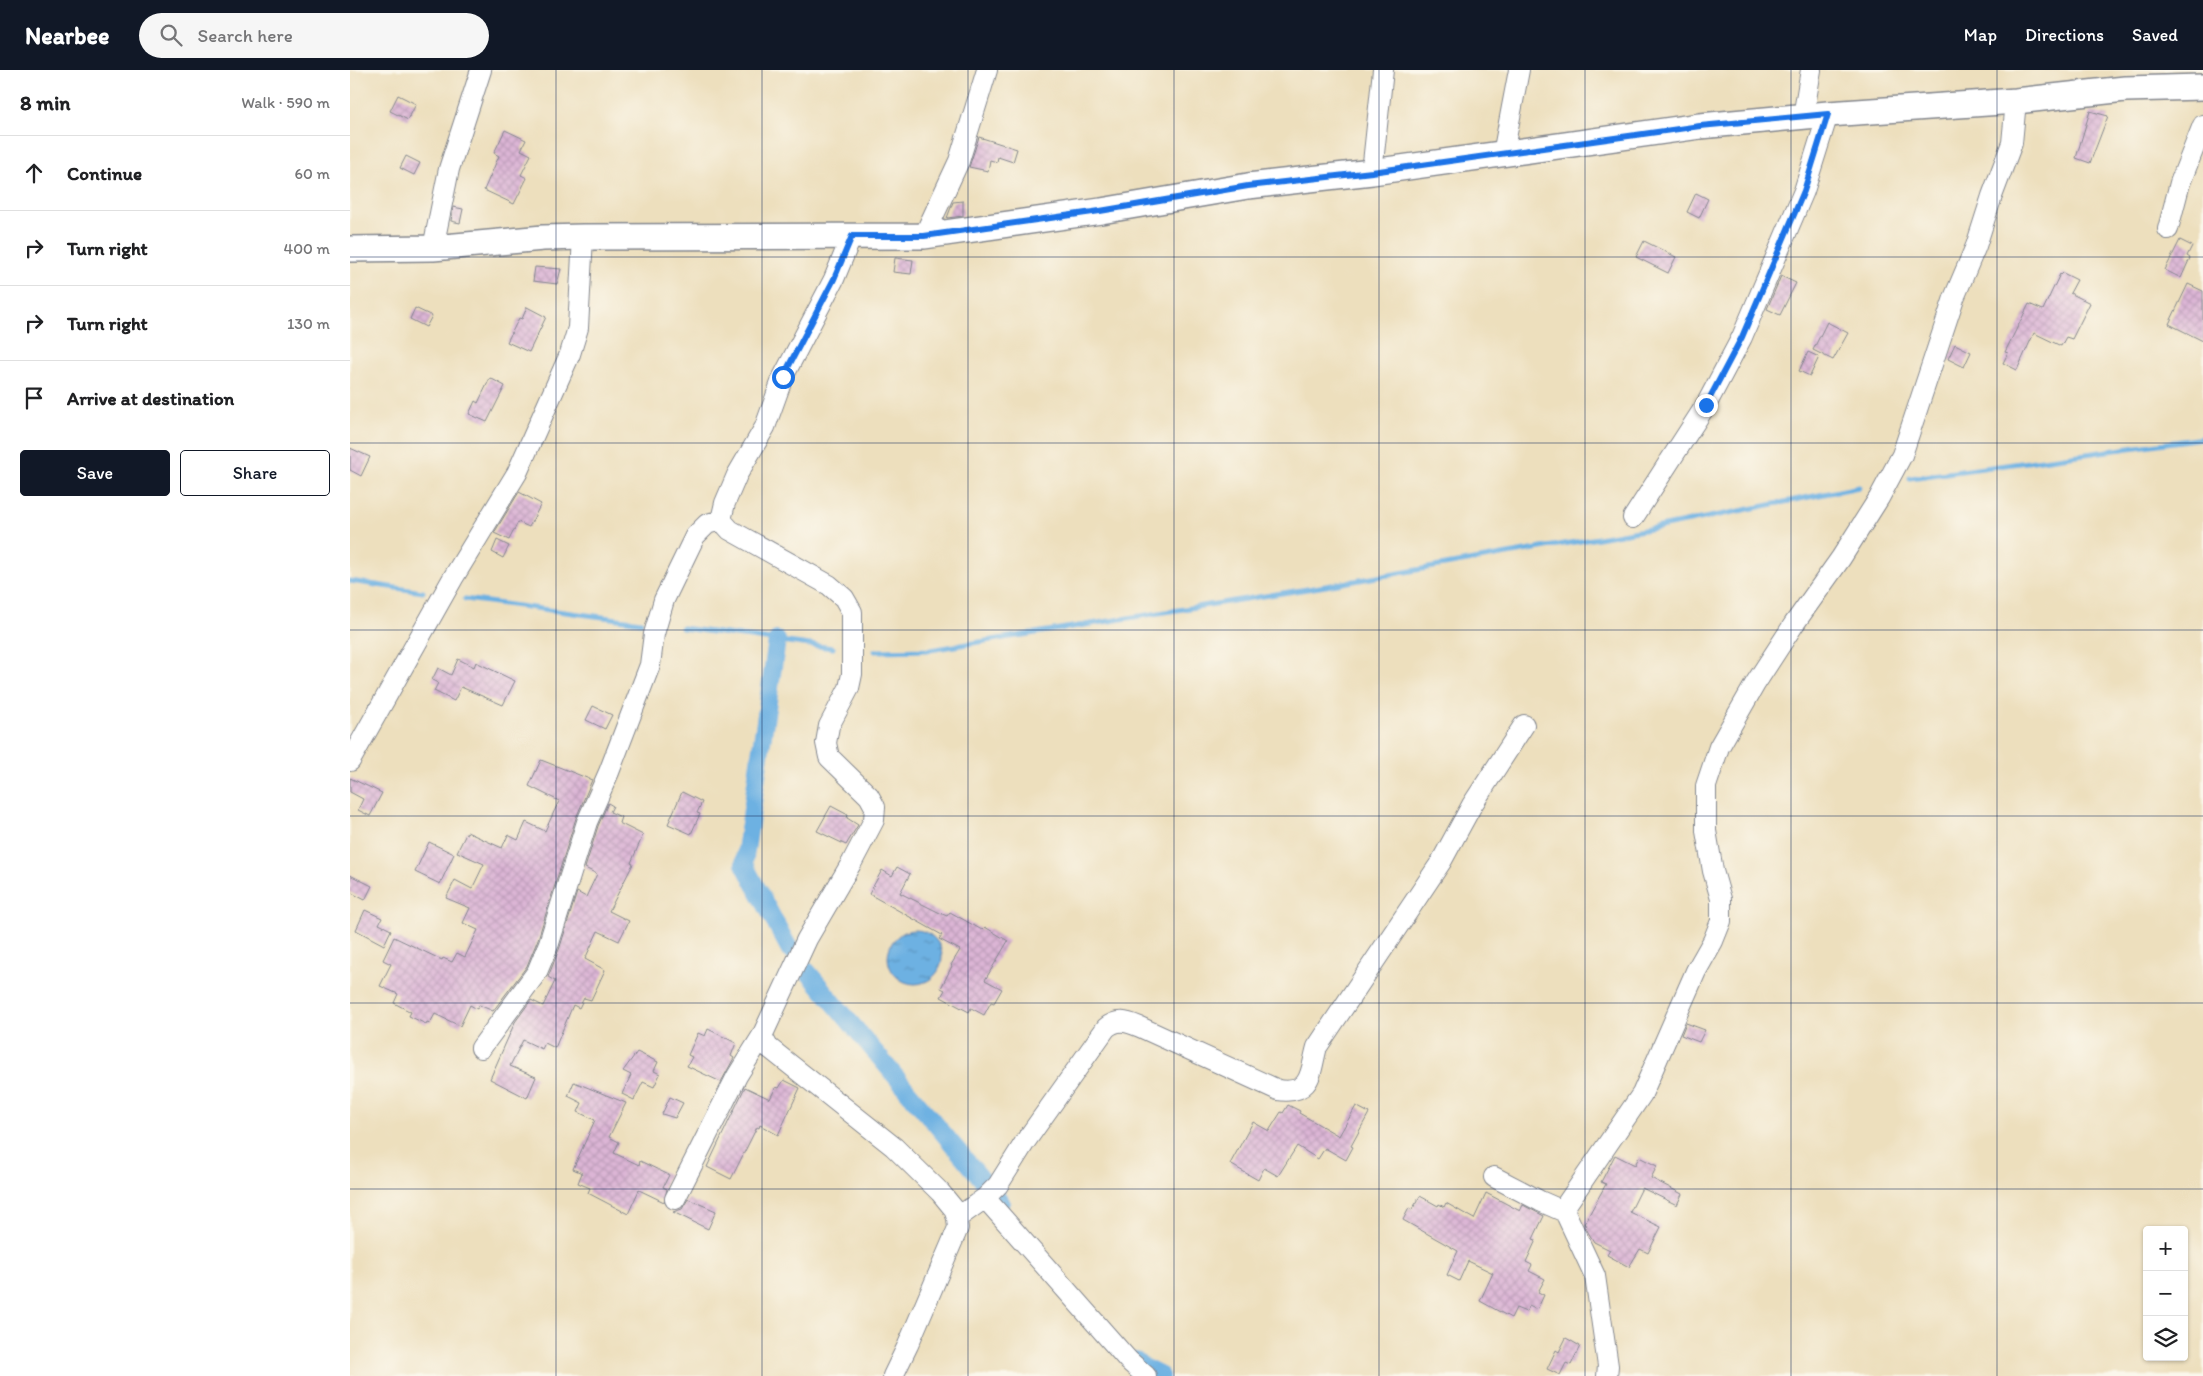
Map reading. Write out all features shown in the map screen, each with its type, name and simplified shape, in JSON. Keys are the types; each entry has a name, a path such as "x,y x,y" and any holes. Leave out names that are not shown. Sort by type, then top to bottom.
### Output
{"street":[{"path":"433,248 449,169 481,70"},
{"path":"924,236 959,160 988,70"},
{"path":"1372,172 1384,70"},
{"path":"1502,154 1519,70"},
{"path":"1803,117 1811,70"},
{"path":"350,249 433,248 543,238 583,237 924,236 1100,211 1248,186 1372,172 1700,126 1828,114 2016,101 2125,89 2203,87"},
{"path":"1607,1376 1608,1366 1596,1276 1565,1212 1566,1204 1642,1094 1696,971 1721,921 1721,899 1706,831 1706,786 1719,746 1755,684 1794,624 1841,558 1879,498 1902,455 1954,298 1976,246 2012,143 2016,101"},
{"path":"1633,518 1706,405 1742,337 1804,191 1828,114"},
{"path":"2168,229 2180,183 2203,125"},
{"path":"721,520 725,503 737,475 765,427 783,377 834,279 852,236"},
{"path":"350,761 452,578 517,473 570,354 578,328 583,237"},
{"path":"675,1200 737,1076 762,1036 807,939 874,820 875,807 869,796 829,757 826,743 829,726 849,688 852,674 852,612 844,598 829,585 730,530 721,520"},
{"path":"481,1048 537,972 549,943 587,822 609,772 650,665 654,634 664,600 695,536 707,524 721,520"},
{"path":"957,1218 990,1192 1106,1028 1114,1022 1126,1022 1140,1027 1278,1090 1288,1092 1300,1088 1310,1079 1317,1047 1441,862 1472,805 1524,725"},
{"path":"762,1036 768,1047 894,1147 940,1192 954,1209 958,1228 893,1376"},
{"path":"1494,1177 1565,1212"},
{"path":"990,1192 1129,1361 1146,1376"}],"water":[{"path":"910,930 920,930 930,934 938,942 942,957 938,972 930,980 920,984 910,984 900,980 892,972 888,962 888,952 892,942 900,934"}],"building":[{"path":"398,95 416,104 408,120 390,111"},
{"path":"2090,111 2108,116 2090,163 2076,158"},
{"path":"505,130 526,140 521,150 531,155 521,175 527,178 514,204 484,190 499,156 494,153"},
{"path":"979,137 1017,149 1013,162 998,157 997,162 990,160 988,171 969,167"},
{"path":"406,156 420,163 414,175 400,168"},
{"path":"1696,193 1708,199 1699,218 1687,212"},
{"path":"963,201 963,216 947,218 953,202"},
{"path":"453,207 463,209 460,223 451,221"},
{"path":"2180,240 2192,246 2187,256 2190,258 2181,278 2165,270"},
{"path":"1644,241 1676,257 1668,273 1636,257"},
{"path":"895,258 913,260 911,274 893,272"},
{"path":"535,267 561,269 557,284 533,281"},
{"path":"2063,273 2077,280 2070,293 2090,303 2072,339 2066,337 2061,346 2034,333 2017,370 2003,363 2008,353 2005,352 2029,304 2043,310 2060,274"},
{"path":"1781,276 1796,283 1780,315 1767,309"},
{"path":"2188,284 2203,291 2203,341 2169,324"},
{"path":"527,307 546,317 529,352 507,342 519,318 522,319"},
{"path":"415,308 432,316 426,327 410,319"},
{"path":"1827,322 1848,333 1833,360 1813,350"},
{"path":"1955,344 1971,352 1964,367 1948,359"},
{"path":"1808,352 1819,357 1810,376 1799,371"},
{"path":"490,378 505,386 487,422 469,414 475,401 478,403"},
{"path":"350,448 370,457 361,476 350,470"},
{"path":"519,492 541,504 529,527 518,522 509,540 494,533"},
{"path":"497,540 509,546 503,558 492,552"},
{"path":"458,659 474,667 476,662 515,681 503,705 461,687 454,701 434,691 438,683 432,680 438,668 451,675"},
{"path":"593,706 612,715 605,729 586,720"},
{"path":"541,760 592,780 576,818 538,939 527,966 493,1011 479,1005 477,1009 470,1005 460,1026 435,1014 430,1023 427,1022 426,1024 409,1016 411,1012 394,1003 398,994 380,986 391,964 383,960 394,937 442,960 443,958 452,962 457,953 465,957 478,930 463,923 470,908 446,898 455,880 472,889 484,864 457,852 467,832 502,848 508,835 518,840 526,822 545,831 559,801 529,786"},
{"path":"350,778 382,793 370,816 358,810 363,799 350,792"},
{"path":"682,792 702,802 697,813 700,814 691,834 668,824"},
{"path":"608,803 613,806 610,812 621,817 619,823 643,835 631,863 633,864 609,911 629,921 619,941 598,931 585,959 605,970 591,1000 584,998 579,1008 573,1005 555,1048 545,1043 542,1049 523,1040 510,1066 536,1077 527,1098 490,1079 515,1022 531,1000 543,1006 555,981 548,977 560,947 577,892 586,897 597,874 585,868 598,826"},
{"path":"831,806 848,815 847,818 858,825 846,845 817,831"},
{"path":"429,842 454,854 440,884 415,872"},
{"path":"897,867 910,874 900,893 947,916 950,912 982,930 985,927 1008,941 985,980 1002,989 994,1003 991,1002 984,1015 971,1008 969,1012 941,997 945,990 941,988 960,950 939,939 942,935 869,894 882,870 892,876"},
{"path":"350,875 372,886 365,900 350,892"},
{"path":"365,910 382,918 379,924 391,930 384,945 356,930"},
{"path":"1686,1023 1705,1030 1699,1042 1681,1035"},
{"path":"708,1029 736,1043 731,1056 734,1058 721,1082 687,1066 692,1057 688,1055 698,1033 705,1036"},
{"path":"637,1052 658,1062 654,1071 660,1074 654,1087 643,1082 634,1100 622,1094 631,1075 623,1071"},
{"path":"784,1080 800,1088 778,1135 760,1125 759,1128 757,1127 731,1179 707,1167 745,1087 770,1099 776,1087 779,1088"},
{"path":"574,1082 626,1103 609,1137 619,1142 614,1153 639,1165 640,1161 669,1175 663,1187 667,1189 664,1202 639,1190 628,1214 588,1193 590,1188 578,1183 582,1173 573,1169 595,1120 578,1112 582,1103 568,1096"},
{"path":"670,1097 683,1103 675,1118 662,1114"},
{"path":"1288,1105 1339,1136 1356,1106 1369,1113 1351,1146 1353,1147 1346,1160 1325,1148 1318,1159 1297,1146 1278,1176 1264,1168 1258,1180 1230,1164 1253,1122 1269,1131 1281,1112 1283,1113"},
{"path":"1615,1155 1635,1165 1639,1157 1657,1166 1651,1178 1682,1194 1677,1205 1642,1188 1630,1212 1661,1227 1648,1253 1640,1249 1629,1267 1607,1255 1610,1250 1594,1242 1585,1227 1587,1225 1584,1224 1606,1184 1601,1182"},
{"path":"1486,1193 1520,1211 1523,1205 1544,1216 1533,1239 1536,1240 1526,1262 1532,1265 1529,1271 1545,1279 1538,1292 1544,1295 1537,1310 1529,1306 1526,1312 1516,1308 1511,1318 1480,1301 1493,1273 1468,1261 1459,1281 1447,1275 1458,1251 1403,1220 1409,1208 1412,1210 1420,1196 1438,1206 1439,1204 1444,1207 1446,1203 1474,1219"},
{"path":"688,1199 716,1211 708,1229 673,1212 682,1209"},
{"path":"1566,1338 1580,1346 1571,1365 1566,1363 1560,1375 1547,1369 1556,1350 1559,1352"}],"waterway":[{"path":"1910,478 2203,438"},
{"path":"875,651 930,650 1326,586 1655,528 1859,487"},
{"path":"350,581 423,592"},
{"path":"465,599 641,622"},
{"path":"682,628 833,648"},
{"path":"777,640 744,864 790,950"},
{"path":"807,971 1001,1202"},
{"path":"1136,1361 1141,1366 1161,1376"}],"route":[{"path":"783,377 834,279 852,236 924,236 1100,211 1248,186 1372,172 1700,126 1828,114 1804,191 1742,337 1706,405"}]}
